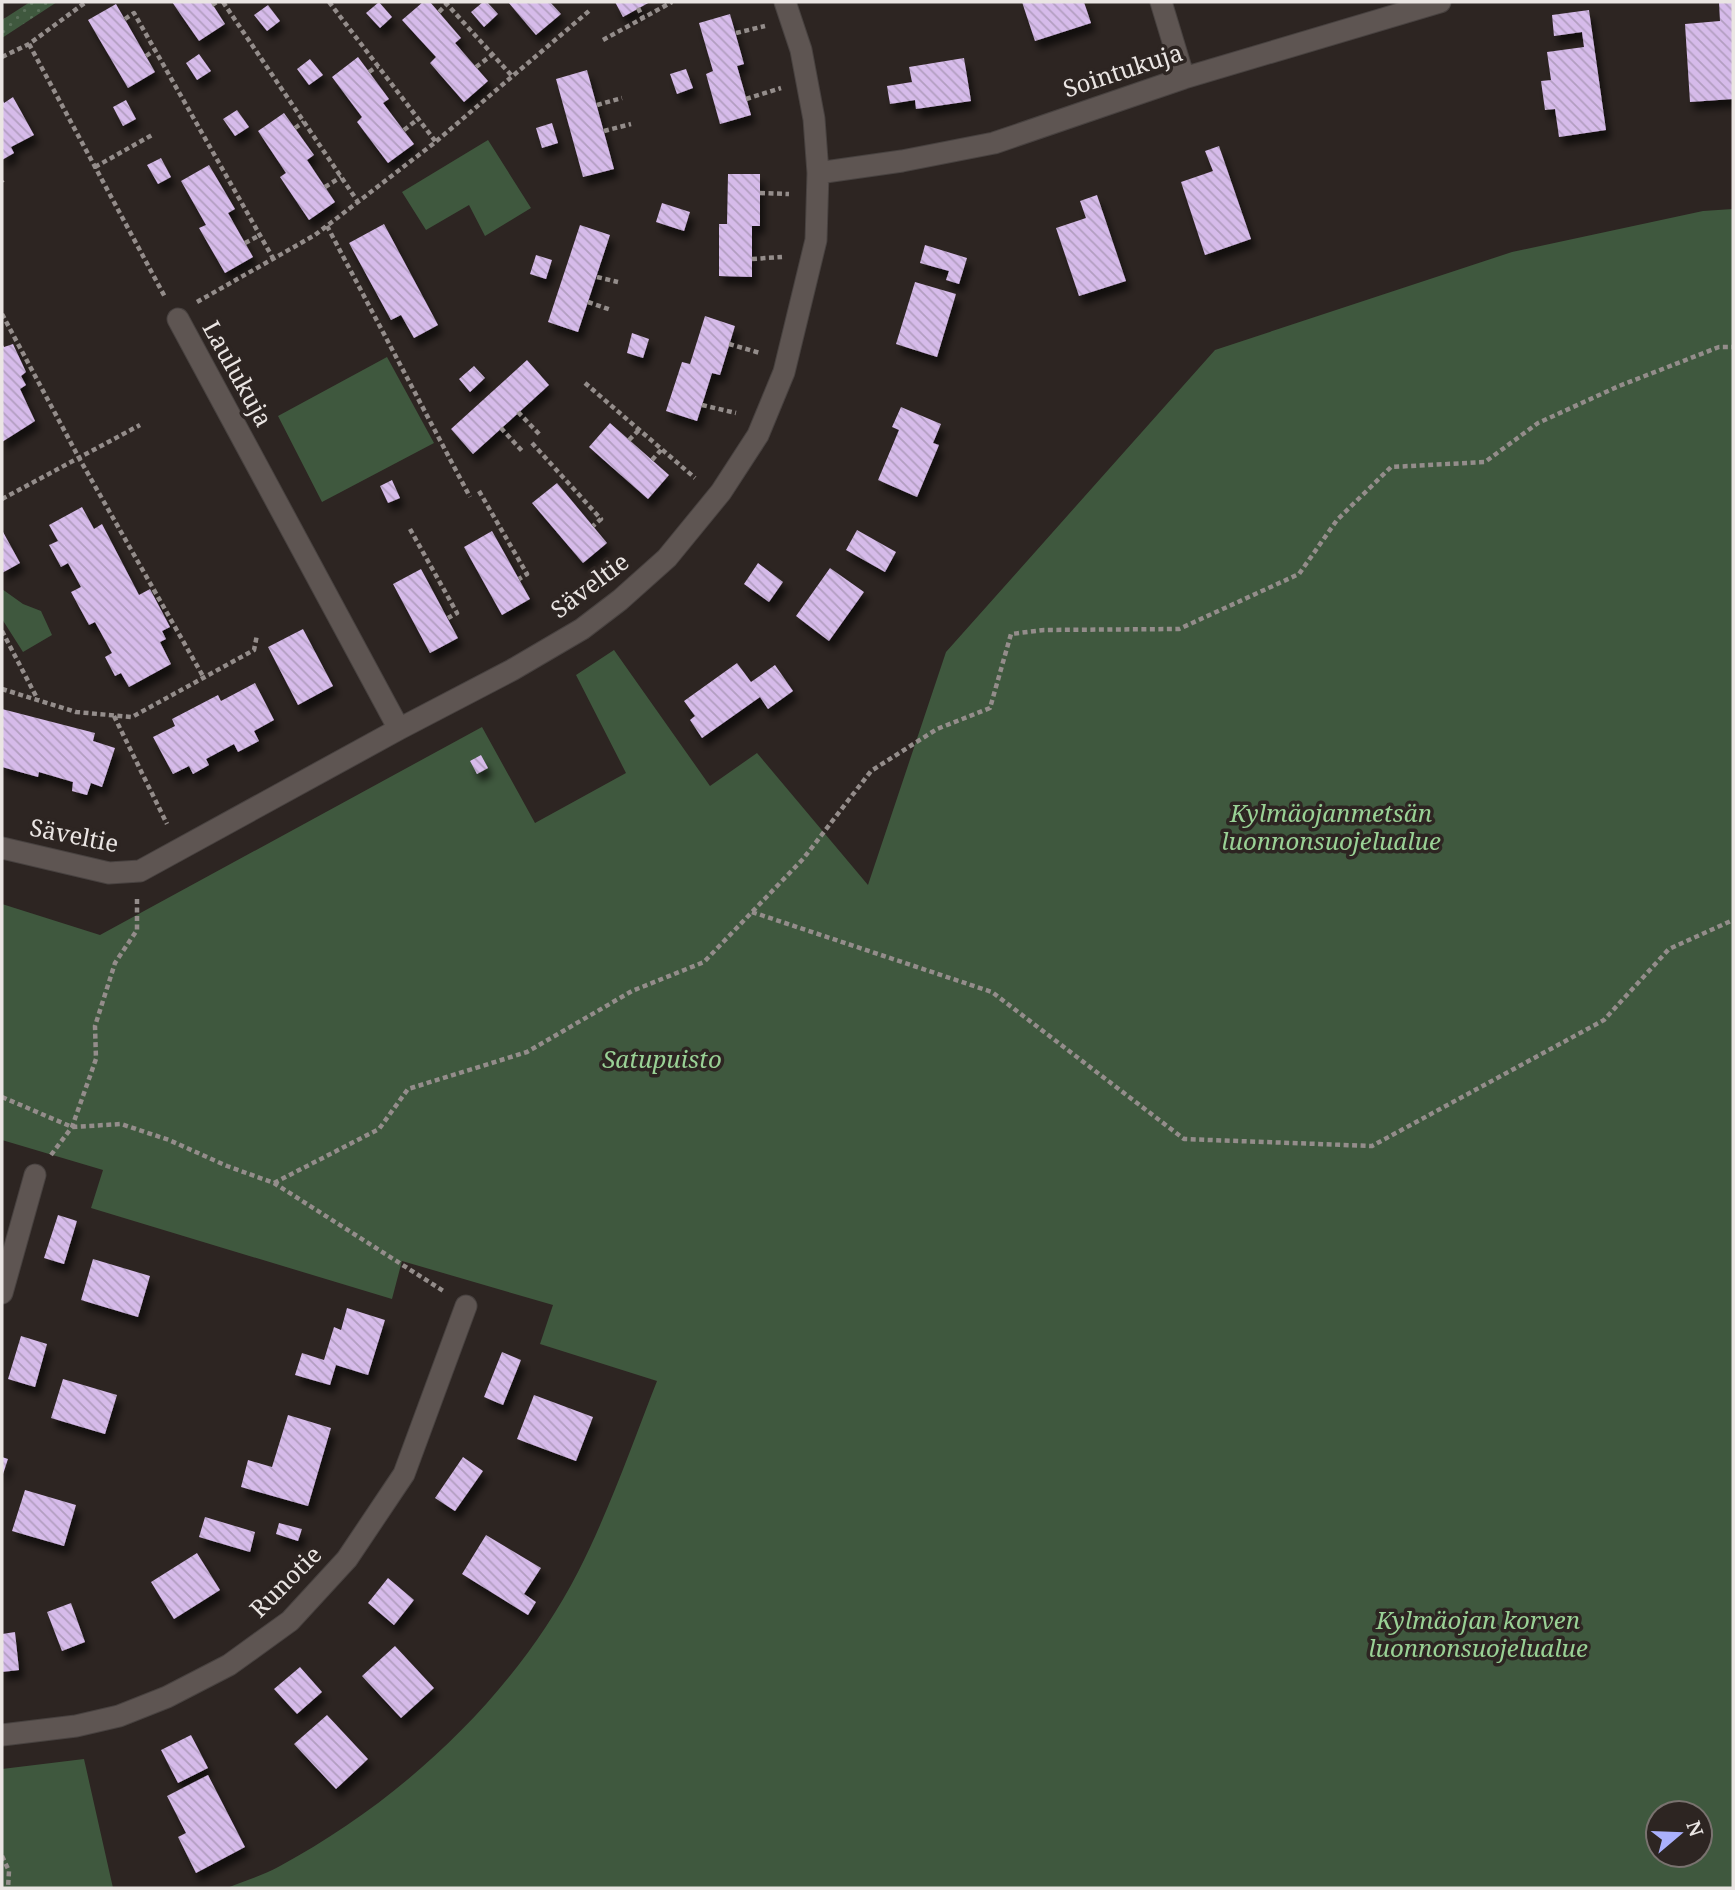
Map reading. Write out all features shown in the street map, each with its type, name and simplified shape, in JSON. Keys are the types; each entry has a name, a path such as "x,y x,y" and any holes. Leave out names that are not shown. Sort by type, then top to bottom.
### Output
{"street":[{"name":"Säveltie","path":"2,848 109,873 140,871 512,670 582,629 620,600 667,558 721,492 758,435 784,372 816,240 818,173 814,119 801,50 785,2"},
{"path":"1161,2 1184,78"},
{"name":"Sointukuja","path":"818,173 902,161 994,143 1184,78 1440,2"},
{"name":"Laulukuja","path":"176,317 399,729"},
{"path":"2,1293 35,1175"},
{"name":"Runotie","path":"2,1735 76,1726 119,1716 167,1697 229,1665 290,1621 347,1559 404,1474 466,1306"}],"path":[{"path":"2,57 29,44 86,2"},
{"path":"223,2 358,202"},
{"path":"329,2 436,142"},
{"path":"604,40 672,2"},
{"path":"439,12 446,3 512,76"},
{"path":"638,8 643,18"},
{"path":"176,317 327,226 436,142 589,12"},
{"path":"125,19 134,13 274,260"},
{"path":"736,33 765,26"},
{"name":"Laulukuja","path":"29,44 176,317"},
{"path":"146,56 155,50"},
{"path":"476,67 492,55"},
{"path":"369,72 378,66"},
{"path":"746,100 780,88"},
{"path":"597,105 622,98"},
{"path":"404,130 418,119"},
{"path":"295,128 304,122"},
{"path":"604,131 631,124"},
{"path":"95,167 152,135"},
{"path":"219,182 228,177"},
{"path":"325,187 341,177"},
{"path":"760,193 789,194"},
{"path":"327,226 470,498"},
{"path":"245,243 260,235"},
{"path":"752,259 782,257"},
{"path":"597,277 618,282"},
{"path":"357,300 364,296"},
{"path":"588,302 611,310"},
{"path":"2,314 79,458 204,678"},
{"path":"729,344 760,353"},
{"path":"275,1183 379,1129 408,1088 527,1052 632,991 704,962 803,859 871,771 937,729 990,708 1011,634 1044,630 1180,629 1299,574 1337,520 1391,467 1485,462 1538,423 1619,386 1719,347 1733,347"},
{"path":"585,383 695,478"},
{"path":"702,405 736,413"},
{"path":"518,412 540,435"},
{"path":"2,499 140,425"},
{"path":"501,428 523,452"},
{"path":"629,440 639,430"},
{"path":"532,443 601,519 593,526"},
{"path":"652,460 662,449"},
{"path":"479,491 527,574 519,579"},
{"path":"572,502 580,496"},
{"path":"410,529 457,612 448,618"},
{"path":"504,552 513,549"},
{"path":"432,589 441,584"},
{"path":"2,631 38,700"},
{"path":"2,689 75,712 132,717 254,650 257,635"},
{"path":"114,716 179,849"},
{"path":"35,1175 72,1127 96,1059 94,1026 115,963 137,930 137,898"},
{"path":"752,912 992,992 1184,1139 1372,1146 1604,1020 1669,949 1733,920"},
{"path":"2,1097 72,1127 121,1124 169,1140 227,1166 275,1183 466,1306"},
{"path":"2,1856 9,1871 8,1888"}],"green space":[{"path":"30,2 57,2 2,38 2,20"},
{"path":"488,140 531,208 485,236 469,205 426,230 402,192"},
{"path":"1733,209 1733,1888 227,1888 280,1866 369,1810 451,1741 488,1702 522,1661 552,1618 578,1572 610,1502 657,1381 540,1344 553,1305 402,1261 392,1299 91,1208 103,1170 2,1140 2,904 100,935 482,727 535,823 626,773 576,675 614,650 710,786 757,753 868,885 946,652 1215,350 1512,252 1703,211"},
{"path":"387,357 434,443 322,502 278,416"},
{"path":"2,589 23,604 41,611 52,635 23,652 2,619"},
{"path":"84,1759 113,1888 2,1888 2,1769"}],"building":[{"path":"172,2 211,2 225,24 199,41"},
{"path":"379,2 392,17 380,28 366,13"},
{"path":"423,2 430,2 461,38 455,43 488,81 464,102 430,63 436,57 402,20"},
{"path":"483,2 487,2 498,14 484,27 471,12"},
{"path":"508,2 550,2 561,14 536,35"},
{"path":"615,2 650,2 623,17"},
{"path":"1022,2 1084,2 1091,23 1035,41"},
{"path":"1719,2 1733,2 1733,99 1690,102 1685,24 1720,21"},
{"path":"116,4 155,72 128,88 88,20"},
{"path":"268,5 280,21 267,31 254,15"},
{"path":"1589,10 1606,130 1559,137 1555,109 1545,110 1541,81 1551,80 1547,52 1584,47 1582,32 1554,36 1552,15"},
{"path":"730,14 744,64 737,66 751,115 720,124 706,74 713,71 699,23"},
{"path":"199,54 211,71 197,80 186,63"},
{"path":"358,57 389,99 383,103 414,144 388,163 357,122 362,117 332,77"},
{"path":"964,58 971,101 916,109 915,100 890,104 887,86 912,82 909,67"},
{"path":"310,59 323,75 309,85 297,69"},
{"path":"686,69 693,88 677,94 670,74"},
{"path":"587,70 614,169 583,177 556,79"},
{"path":"13,97 34,135 11,147 14,153 2,160 2,99 4,103"},
{"path":"126,100 136,119 123,126 113,107"},
{"path":"237,110 249,127 235,136 223,119"},
{"path":"284,113 314,155 307,160 335,202 309,220 280,177 286,173 258,131"},
{"path":"552,123 558,143 542,148 536,128"},
{"path":"1219,146 1251,239 1205,255 1181,182 1213,171 1205,151"},
{"path":"161,158 171,177 158,184 147,165"},
{"path":"209,165 235,209 228,213 253,257 225,273 199,228 206,225 181,181"},
{"path":"728,174 760,174 760,226 752,226 752,277 719,276 719,224 727,224"},
{"path":"1097,195 1126,281 1079,296 1056,228 1086,218 1080,201"},
{"path":"662,203 690,212 684,231 656,222"},
{"path":"384,224 438,325 414,338 401,315 391,320 349,243"},
{"path":"580,225 610,235 578,332 548,322"},
{"path":"925,245 967,258 959,284 946,280 949,271 920,263"},
{"path":"536,255 552,260 546,279 530,274"},
{"path":"915,282 956,294 937,357 896,344"},
{"path":"705,316 735,326 720,375 712,373 697,421 666,411 682,362 690,364"},
{"path":"632,333 649,339 643,358 627,353"},
{"path":"2,343 4,347 13,344 26,372 21,376 26,385 20,389 35,421 2,442"},
{"path":"527,360 549,385 473,454 451,429"},
{"path":"474,366 485,378 470,392 459,379"},
{"path":"901,407 941,424 933,443 939,445 917,497 878,480 899,430 892,427"},
{"path":"610,423 669,475 648,499 589,447"},
{"path":"392,480 400,498 388,503 380,486"},
{"path":"557,483 607,543 583,563 532,503"},
{"path":"82,507 94,529 102,524 139,595 150,589 170,627 162,631 166,639 160,642 171,664 129,687 121,673 115,676 105,657 112,653 95,622 89,625 71,592 81,587 68,563 61,567 49,545 58,541 49,525"},
{"path":"2,530 20,563 2,573"},
{"path":"857,530 896,552 885,572 846,550"},
{"path":"492,531 530,599 502,615 464,547"},
{"path":"758,563 783,582 769,602 744,584"},
{"path":"830,568 864,592 829,641 796,616"},
{"path":"421,569 458,638 430,653 393,584"},
{"path":"303,629 333,686 298,705 268,647"},
{"path":"737,663 751,682 775,665 793,691 768,709 760,697 702,738 690,720 695,716 684,701"},
{"path":"255,683 274,720 254,731 259,741 238,752 234,744 206,759 209,765 193,774 189,766 173,774 153,737 175,726 172,719 218,695 221,701"},
{"path":"2,709 95,733 93,741 115,748 102,787 91,783 87,795 72,791 73,782 39,772 38,777 2,767"},
{"path":"481,755 488,768 477,774 470,761"},
{"path":"58,1215 77,1221 64,1264 44,1258"},
{"path":"93,1259 150,1276 138,1317 81,1300"},
{"path":"347,1308 385,1320 368,1375 336,1365 330,1385 295,1375 302,1353 324,1360 334,1327 341,1330"},
{"path":"21,1336 47,1344 35,1387 8,1379"},
{"path":"502,1352 521,1360 503,1405 484,1397"},
{"path":"63,1379 117,1395 105,1434 51,1418"},
{"path":"534,1395 593,1417 576,1461 517,1439"},
{"path":"288,1415 331,1428 308,1506 241,1487 248,1460 272,1467"},
{"path":"2,1457 8,1459 2,1477"},
{"path":"463,1457 483,1471 455,1511 435,1498"},
{"path":"25,1490 76,1505 64,1546 12,1531"},
{"path":"205,1517 255,1532 250,1552 199,1537"},
{"path":"279,1523 302,1529 298,1541 276,1534"},
{"path":"486,1535 541,1568 524,1594 536,1602 528,1615 462,1574"},
{"path":"197,1553 220,1590 174,1619 151,1582"},
{"path":"388,1578 414,1600 394,1625 368,1603"},
{"path":"71,1603 85,1642 62,1651 47,1612"},
{"path":"15,1632 19,1670 2,1672 2,1634"},
{"path":"395,1646 434,1688 401,1718 362,1676"},
{"path":"300,1667 322,1692 297,1714 274,1689"},
{"path":"327,1715 368,1759 336,1789 294,1744"},
{"path":"191,1735 208,1768 178,1783 161,1750"},
{"path":"208,1775 245,1847 196,1873 178,1837 186,1833 167,1796"}],"park label":[{"name":"Kylmäojanmetsän luonnonsuojelualue","path":"1331,828"},
{"name":"Satupuisto","path":"662,1060"},
{"name":"Kylmäojan korven luonnonsuojelualue","path":"1478,1635"}]}
